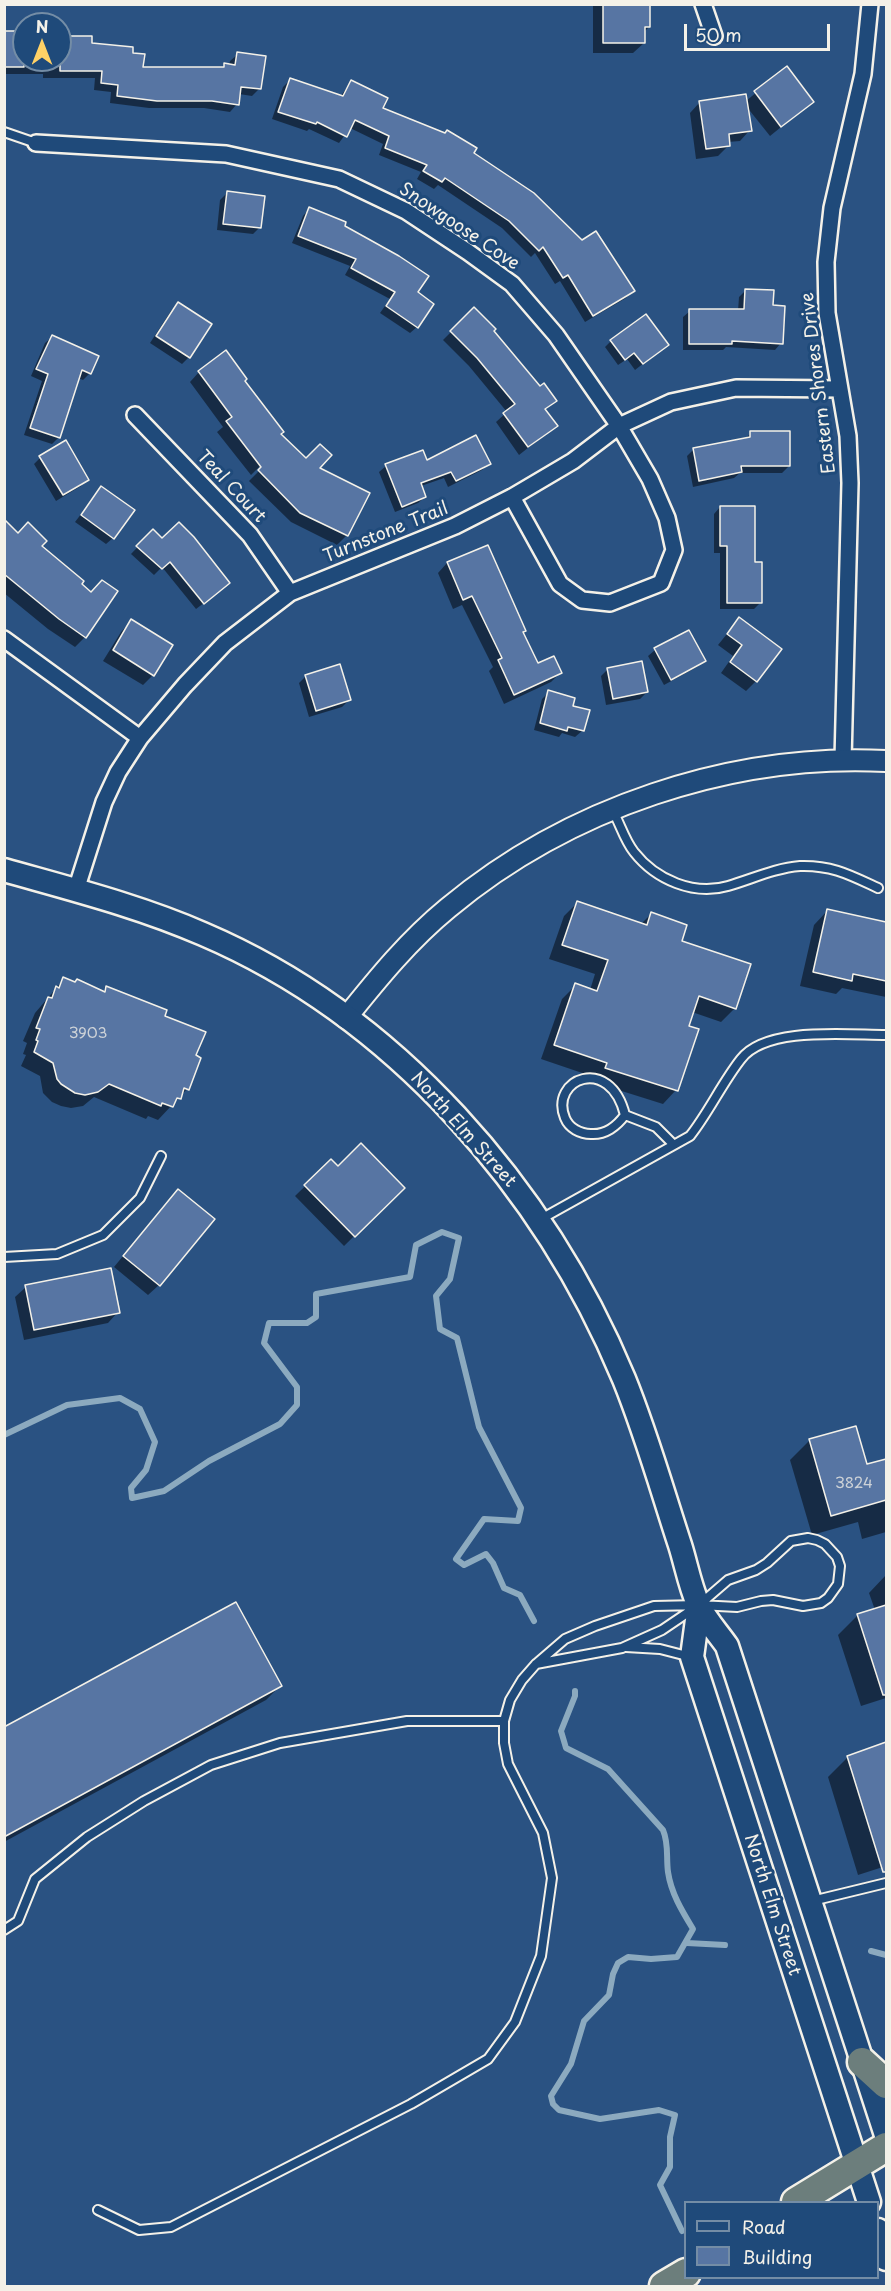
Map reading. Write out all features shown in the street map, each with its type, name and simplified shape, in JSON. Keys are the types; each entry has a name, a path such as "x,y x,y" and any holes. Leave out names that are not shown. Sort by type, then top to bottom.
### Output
{"highway":[{"path":"862,2062 886,2084"},
{"path":"798,2201 886,2147"},
{"path":"664,2286 684,2274"}],"main road":[{"name":"North Elm Street","path":"4,870 146,912 205,934 300,985 394,1057 459,1121 490,1156 539,1220 580,1287 625,1380 699,1605 727,1646 886,2135"},
{"name":"North Elm Street","path":"699,1605 692,1658 869,2201"},
{"path":"879,2234 886,2259"}],"street":[{"path":"703,4 714,36"},
{"name":"Eastern Shores Drive","path":"843,760 850,483 848,436 827,313 826,262 832,208 863,74 870,4"},
{"name":"Snowgoose Cove","path":"36,142 226,154 339,178 406,211 468,252 512,284 556,335 619,426 650,479 666,518 674,550 661,583 610,603 582,600 560,584 512,497"},
{"name":"Turnstone Trail","path":"76,890 104,802 118,772 140,738 184,685 225,643 290,593 455,526 512,497 573,461 619,426 671,402 736,388 840,389"},
{"name":"Teal Court","path":"135,415 250,535 290,593"},
{"path":"4,639 140,738"},
{"path":"346,1018 385,970 449,907 488,878 543,844 613,810 648,796 701,780 760,768 843,760 886,760"}],"lane":[{"path":"4,132 36,142"},
{"path":"613,810 633,851 653,872 686,888 725,887 765,873 799,866 840,870 878,888"},
{"path":"539,1220 690,1136 707,1114 742,1057 760,1044 786,1036 886,1035"},
{"path":"592,1077 604,1081 613,1087 625,1115 612,1128 597,1134 585,1134 575,1130 567,1123 563,1114 565,1093 580,1079 592,1077"},
{"path":"625,1115 656,1126 674,1144"},
{"path":"4,1257 57,1254 103,1235 140,1198 160,1156"},
{"path":"98,2210 139,2230 171,2227 411,2104 488,2060 515,2022 541,1956 552,1878 543,1833 508,1764 504,1743 504,1721 510,1700 522,1680 536,1664 565,1639 604,1622 654,1606 699,1605 737,1607 761,1600 803,1606 821,1603 834,1592 840,1575 837,1557 825,1544 808,1538 800,1539 783,1546 767,1563 756,1570 728,1580 699,1605 662,1629 622,1647 536,1664"},
{"path":"622,1647 660,1649 692,1658"},
{"path":"4,1930 18,1921 35,1879 87,1837 144,1801 211,1765 280,1743 407,1722 504,1721"},
{"path":"810,1901 886,1883"}],"building":[{"path":"603,4 650,4 650,27 645,27 645,43 603,43"},
{"path":"4,31 12,31 12,67 4,67"},
{"path":"72,36 92,36 92,43 133,47 133,53 145,54 143,67 224,67 224,63 235,65 237,52 266,56 261,89 241,87 239,105 212,101 157,101 117,96 118,85 101,83 102,71 72,71"},
{"path":"787,66 814,102 781,127 754,91"},
{"path":"290,78 343,96 351,80 388,98 383,108 445,133 447,130 477,148 474,153 534,193 582,240 596,231 635,291 593,316 568,275 563,278 543,247 539,251 509,221 445,178 442,182 423,171 427,165 385,148 389,136 355,120 347,137 317,122 316,124 278,112"},
{"path":"746,94 752,131 729,134 730,146 706,149 699,101"},
{"path":"227,191 265,196 261,228 223,224"},
{"path":"309,207 346,222 345,226 399,256 429,276 418,292 434,304 418,328 386,306 395,292 351,268 356,259 298,236"},
{"path":"745,289 774,290 773,305 785,306 783,344 732,341 732,344 689,344 689,309 744,309"},
{"path":"178,302 212,324 190,358 156,336"},
{"path":"474,307 496,329 494,331 540,386 544,383 557,401 545,409 558,426 528,447 503,413 515,404 477,358 450,331"},
{"path":"646,314 669,345 643,364 634,353 625,360 610,340"},
{"path":"52,335 99,356 91,374 82,370 60,438 30,428 48,374 36,369"},
{"path":"226,350 247,379 245,381 284,432 281,434 306,458 320,444 332,455 320,468 370,493 348,536 300,513 258,470 261,467 226,421 232,417 198,371"},
{"path":"750,431 790,431 790,466 741,466 742,472 699,481 693,448 750,437"},
{"path":"476,435 491,464 456,481 451,472 421,483 426,497 402,507 385,464 423,450 427,460"},
{"path":"66,440 89,480 63,495 39,456"},
{"path":"101,486 135,510 114,539 81,515"},
{"path":"720,506 755,506 755,562 762,562 762,603 727,603 727,546 720,546"},
{"path":"4,519 18,533 28,522 47,541 42,546 84,581 82,584 91,592 102,580 118,591 86,638 4,574"},
{"path":"179,522 194,537 230,583 204,604 170,562 162,569 136,546 153,529 162,538"},
{"path":"488,545 538,663 554,656 562,673 514,695 498,660 502,658 472,596 463,600 447,562"},
{"path":"739,617 782,649 757,682 730,662 742,645 727,634"},
{"path":"131,619 173,645 154,676 113,650"},
{"path":"689,630 706,661 671,680 654,648"},
{"path":"642,661 648,692 613,699 607,668"},
{"path":"340,664 351,700 316,711 305,675"},
{"path":"548,690 575,698 573,706 590,710 584,731 568,727 567,731 540,723"},
{"path":"577,901 647,925 651,912 687,925 682,941 751,964 736,1009 699,996 689,1026 699,1029 678,1091 605,1068 607,1063 554,1045 575,983 597,991 608,960 562,945"},
{"path":"827,909 886,922 886,981 853,974 852,981 813,972"},
{"path":"63,977 75,982 77,979 105,992 106,986 167,1010 165,1016 206,1032 196,1055 201,1058 189,1090 184,1088 181,1099 177,1098 173,1107 162,1103 161,1106 109,1084 98,1092 85,1095 75,1093 61,1084 57,1079 53,1063 34,1052 40,1029 36,1028 48,997 52,998 56,986 59,988"},
{"path":"361,1143 405,1188 355,1237 304,1185 331,1159 338,1166"},
{"path":"178,1189 215,1219 160,1286 123,1256"},
{"path":"111,1268 120,1313 34,1330 25,1285"},
{"path":"856,1426 867,1464 886,1459 886,1500 831,1516 809,1439"},
{"path":"236,1602 282,1686 4,1837 4,1727"},
{"path":"886,1605 886,1695 883,1695 857,1614"},
{"path":"886,1742 886,1872 883,1872 847,1756"}],"waterway":[{"path":"4,1435 67,1405 120,1398 140,1409 155,1442 146,1470 131,1488 132,1498 164,1491 209,1461 280,1424 297,1405 297,1387 264,1343 269,1323 307,1323 316,1317 316,1294 410,1277 416,1245 442,1232 459,1238 450,1279 436,1296 440,1329 457,1338 479,1427 521,1508 518,1521 484,1519 456,1559 464,1565 486,1554 493,1563 504,1588 520,1595 534,1621"},
{"path":"575,1691 561,1731 566,1748 608,1769 663,1830 668,1872 674,1895 693,1929 677,1957 651,1959 628,1957 618,1963 613,1974 609,1995 584,2021 571,2064 551,2096 553,2104 559,2110 600,2119 659,2110 675,2115 670,2137 670,2167 660,2185 682,2231"},
{"path":"687,1943 725,1945"},
{"path":"871,1951 886,1955"}]}
